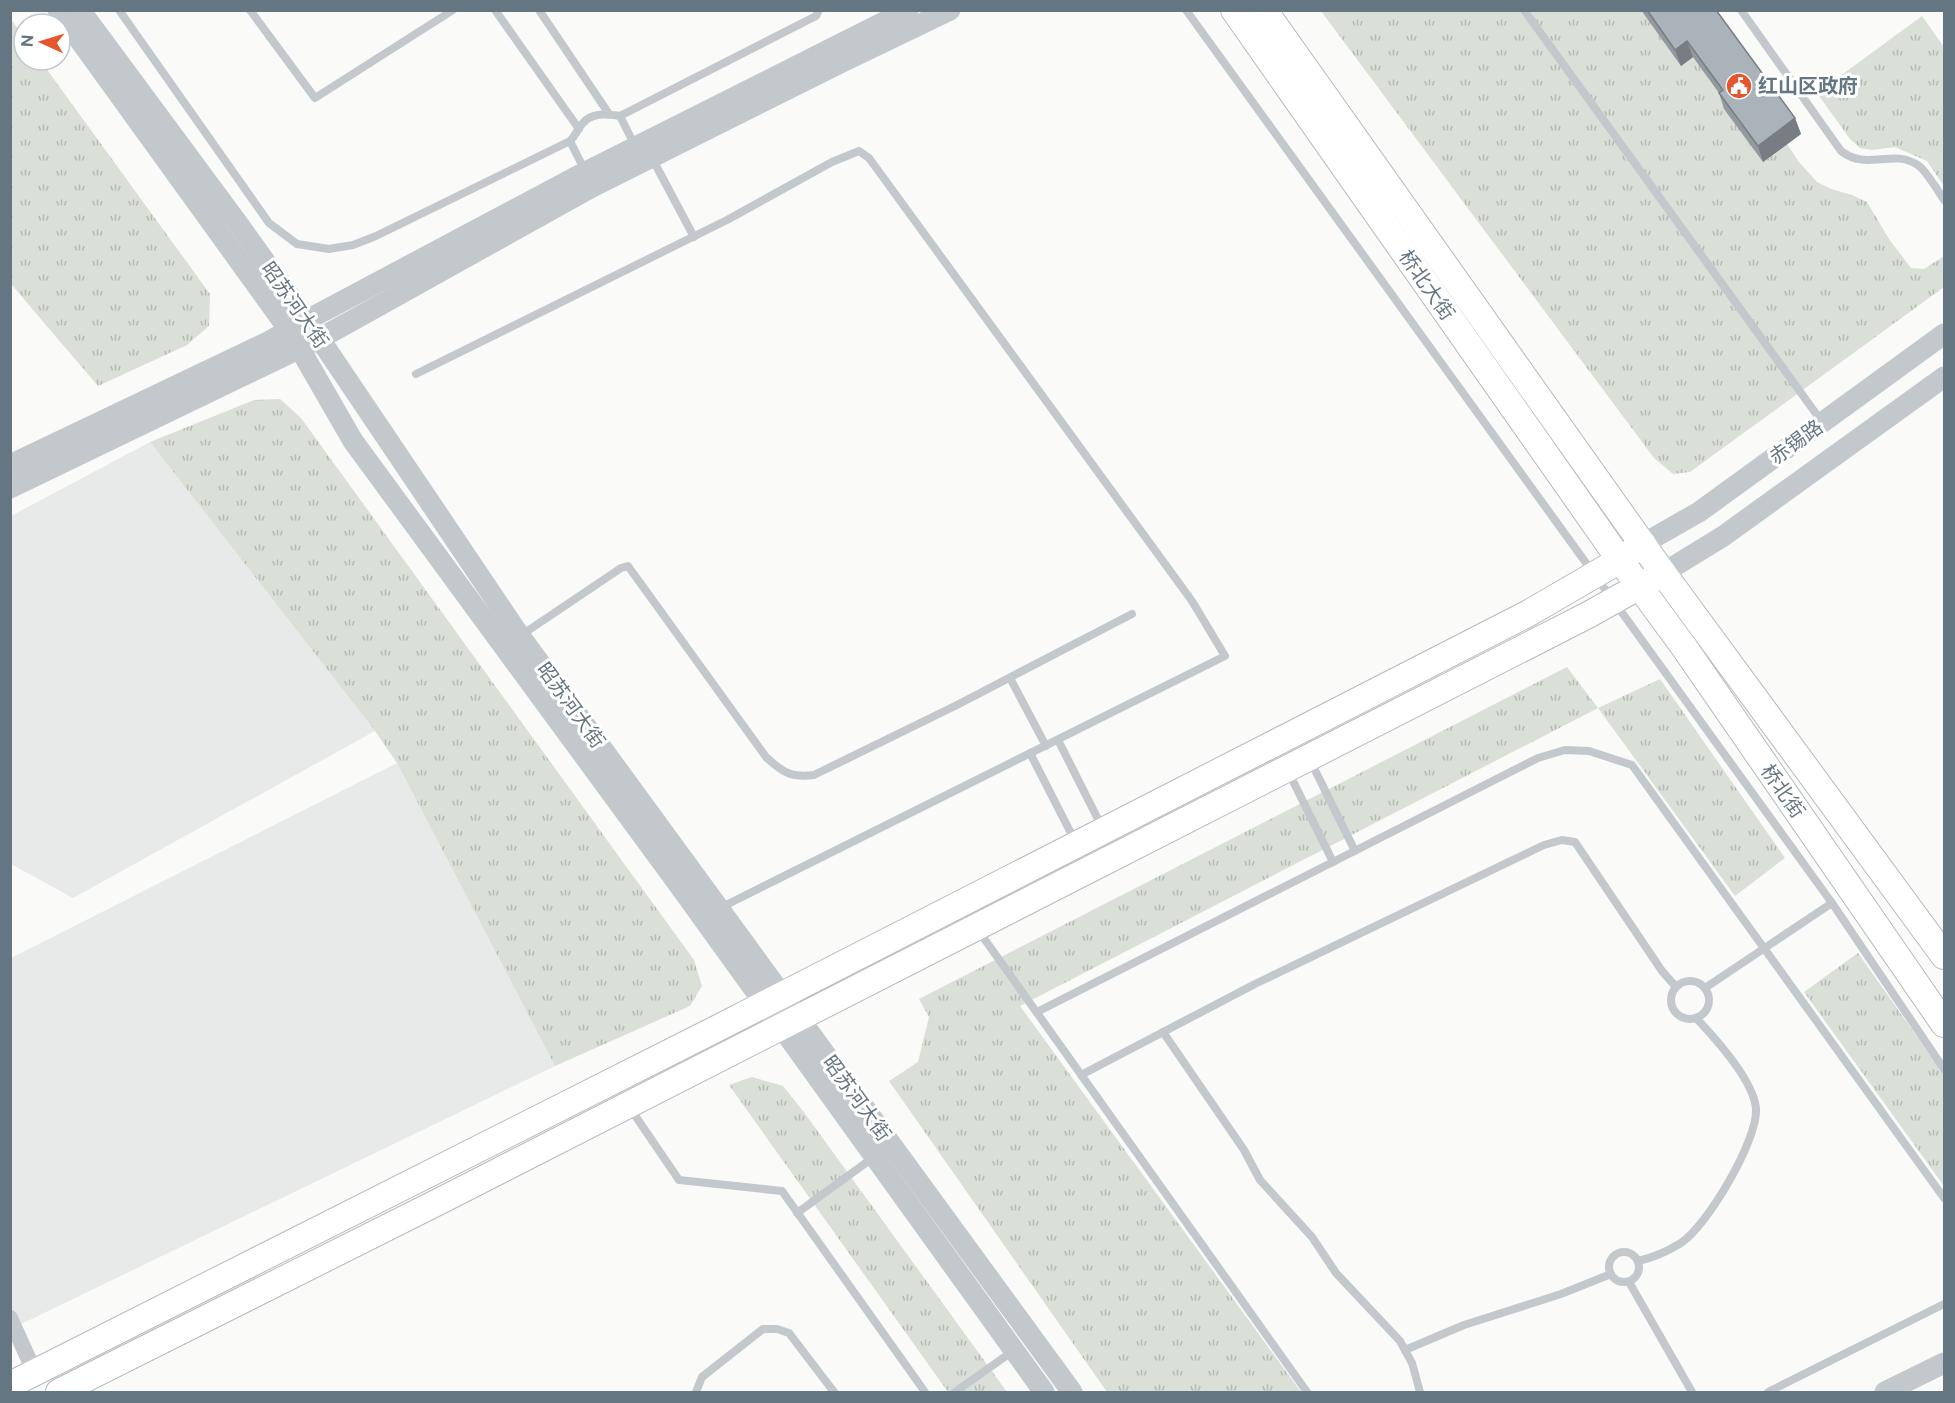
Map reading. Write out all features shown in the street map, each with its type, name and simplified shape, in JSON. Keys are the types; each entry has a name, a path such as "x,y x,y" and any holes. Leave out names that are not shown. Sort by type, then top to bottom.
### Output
{"main road":[{"name":"桥北大街","path":"1234,10 1620,560"},
{"name":"桥北大街","path":"1264,10 1643,544"},
{"path":"10,1385 773,1000 1519,618 1620,560 1643,544"},
{"name":"桥北街","path":"1643,544 1944,956"},
{"name":"桥北街","path":"1620,560 1691,657 1944,1024"},
{"path":"59,1392 1298,763 1663,573"}],"street":[{"name":"昭苏河大街","path":"58,10 298,333"},
{"name":"昭苏河大街","path":"80,10 232,216 298,333 353,441 684,892 773,1000 1072,1392"},
{"path":"644,156 908,10"},
{"path":"10,488 589,180 950,10"},
{"path":"10,465 270,341 298,333 319,339 589,180"},
{"name":"赤锡路","path":"1643,544 1699,512 1944,334"},
{"name":"昭苏河大街","path":"319,339 520,636 719,908 773,1000"},
{"name":"赤锡路","path":"1663,573 1722,537 1944,376"},
{"name":"昭苏河大街","path":"789,1022 874,1157 1044,1392"},
{"path":"10,1318 35,1372"},
{"path":"1886,1392 1944,1363"}],"lane":[{"path":"119,10 269,223 297,244 329,249 353,245 376,236 570,141 586,120 593,116 609,114 620,116 816,16 819,10"},
{"path":"250,10 315,98 453,10"},
{"path":"495,10 579,129"},
{"path":"538,10 609,114"},
{"path":"1186,10 1832,903 1944,1069"},
{"path":"1524,10 1823,422"},
{"path":"1741,10 1841,151 1850,158 1863,161 1882,158 1902,159 1920,166 1944,200"},
{"path":"620,116 694,237"},
{"path":"570,141 589,180"},
{"path":"416,374 728,220 832,162 859,151 869,158 1153,547 1192,601 1225,656 719,908"},
{"path":"520,636 621,568 628,566 766,757 781,771 801,777 814,775 1010,678 1132,614"},
{"path":"1010,678 1046,746"},
{"path":"1058,740 1104,830"},
{"path":"1036,1012 1538,758 1565,750 1588,751 1632,765 1944,1198"},
{"path":"1030,753 1076,844"},
{"path":"1298,763 1355,851"},
{"path":"1298,763 1333,862"},
{"path":"1081,1075 1277,974 1544,845 1562,840 1575,842 1662,971 1676,987"},
{"path":"1705,988 1832,903"},
{"path":"976,927 1307,1392"},
{"path":"1687,980 1700,983 1705,988 1709,993 1708,1007 1700,1017 1686,1019 1675,1012 1671,999 1676,987 1687,980"},
{"path":"1638,1261 1655,1256 1682,1242 1703,1220 1726,1187 1755,1124 1756,1108 1750,1088 1719,1043 1696,1017"},
{"path":"1163,1032 1244,1150 1260,1180 1312,1237 1336,1273 1400,1341 1412,1363 1420,1392"},
{"path":"628,1105 679,1180 782,1191 925,1392"},
{"path":"797,1213 874,1157"},
{"path":"1625,1252 1633,1254 1638,1261 1640,1270 1629,1282 1620,1282 1611,1274 1609,1269 1616,1254 1625,1252"},
{"path":"1405,1350 1464,1325 1561,1294 1611,1274"},
{"path":"1629,1282 1693,1392"},
{"path":"1768,1392 1944,1304"},
{"path":"696,1392 702,1377 763,1329 777,1329 789,1333 834,1392"},
{"path":"954,1392 1013,1350"}],"shaded area":[{"path":"150,442 375,731 73,898 11,864 11,516"},
{"path":"397,763 555,1066 11,1329 11,958"}],"green space":[{"path":"1321,11 1699,11 1799,162 1817,182 1867,202 1889,239 1911,268 1924,269 1944,256 1944,287 1690,472 1673,474 1654,458"},
{"path":"1922,16 1944,47 1944,186 1927,161 1895,147 1872,150 1860,148 1850,139 1817,93"},
{"path":"11,19 12,72 49,72 210,294 209,326 187,345 98,386 11,284"},
{"path":"280,399 301,418 694,960 702,986 690,1006 555,1066 397,763 375,731 150,442 254,400"},
{"path":"1567,667 1598,708 1020,1006 1301,1392 1107,1392 889,1081 918,1062 929,1017 919,999"},
{"path":"1660,679 1785,858 1735,896 1598,708"},
{"path":"1858,953 1944,1075 1944,1186 1804,992"},
{"path":"752,1077 783,1086 1007,1392 948,1392 729,1085"}],"building":[{"name":"红山区政府","path":"1647,10 1716,10 1795,118 1758,146 1719,93 1723,90 1687,41 1675,50"}],"place":[{"name":"红山区政府","path":"1739,86"}]}
